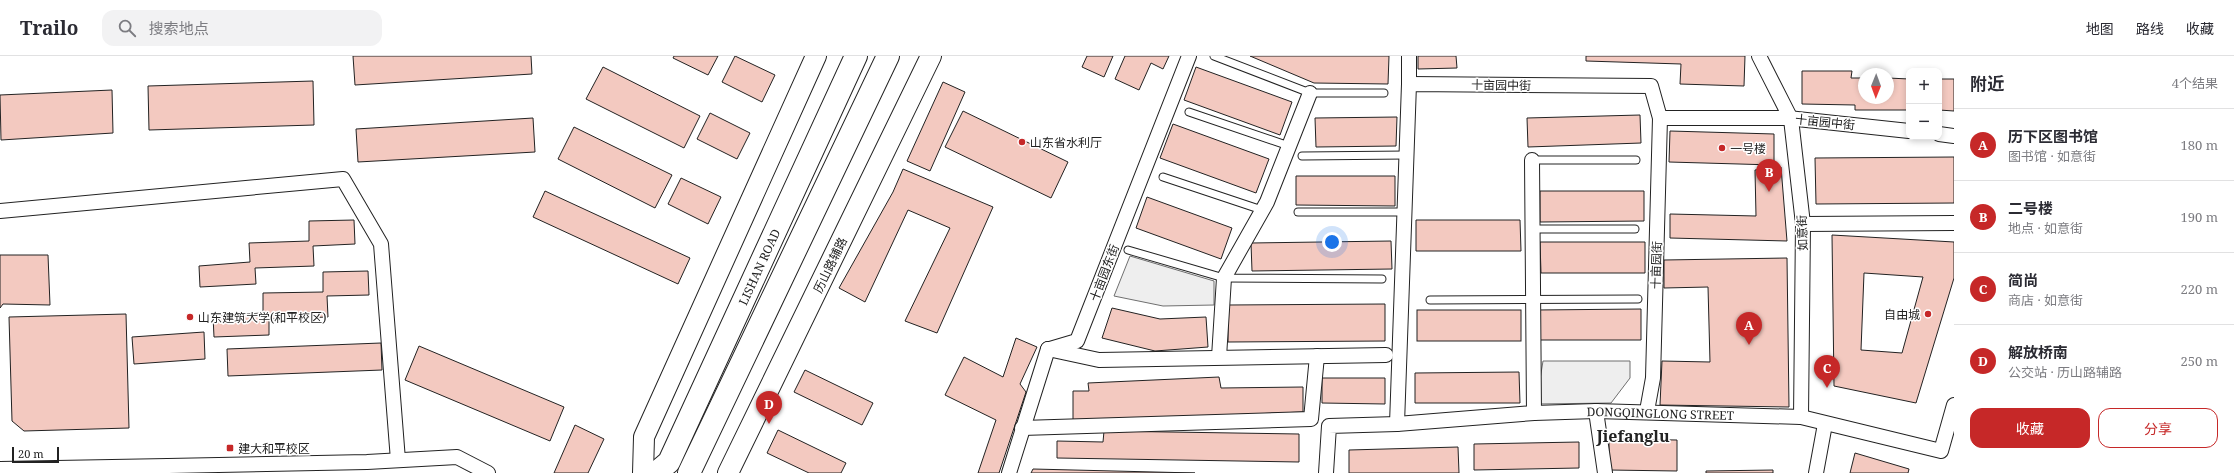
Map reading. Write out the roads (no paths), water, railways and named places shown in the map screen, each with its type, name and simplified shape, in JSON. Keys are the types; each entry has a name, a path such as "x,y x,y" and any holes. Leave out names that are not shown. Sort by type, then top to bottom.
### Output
{"main road":[{"name":"LISHAN ROAD","path":"656,473 669,462 856,56"},
{"name":"LISHAN ROAD","path":"689,473 888,56"}],"street":[{"path":"643,473 644,437 816,56"},
{"name":"历山路辅路","path":"728,473 931,56"},
{"name":"十亩园东街","path":"1048,349 1077,341 1189,56"},
{"path":"1398,424 1409,56"},
{"name":"如意街","path":"1759,56 1791,119 1803,224 1801,417"},
{"name":"十亩园中街","path":"1409,84 1651,86 1660,118 1791,119 1906,131"},
{"path":"1219,357 1224,278 1262,210 1310,92"},
{"name":"十亩园街","path":"1647,411 1653,378 1660,118"},
{"path":"1942,134 1954,136"},
{"path":"1532,160 1534,413"},
{"path":"0,211 343,179 381,244 398,460"},
{"path":"1803,224 1954,222"},
{"path":"1009,473 1048,349 1099,360 1386,355"},
{"path":"1022,428 1311,420 1317,356"},
{"name":"DONGQINGLONG STREET","path":"1326,473 1329,426 1398,424 1534,413 1596,411 1647,411 1801,417 1941,451 1954,405"},
{"path":"1596,411 1605,473"},
{"path":"1816,473 1825,424"},
{"path":"0,469 168,470 457,457 488,473"}],"lane":[{"path":"1214,56 1310,92 1384,93"},
{"path":"1189,112 1289,146"},
{"path":"1302,156 1406,155"},
{"path":"1532,160 1636,160"},
{"path":"1163,178 1262,210"},
{"path":"1298,212 1404,212"},
{"path":"1533,229 1635,229"},
{"path":"1128,250 1224,278 1382,279"},
{"path":"1430,300 1638,299"}],"place":[{"name":"山东省水利厅","path":"1022,142"},
{"name":"一号楼","path":"1722,148"},
{"name":"二号楼","path":"1769,192"},
{"name":"自由城","path":"1928,314"},
{"name":"山东建筑大学(和平校区)","path":"190,317"},
{"name":"历下区图书馆","path":"1749,345"},
{"name":"简尚","path":"1827,388"},
{"name":"解放桥南","path":"769,424"},
{"name":"建大和平校区","path":"230,448"}],"district":[{"name":"Jiefanglu","path":"1633,436"}]}
